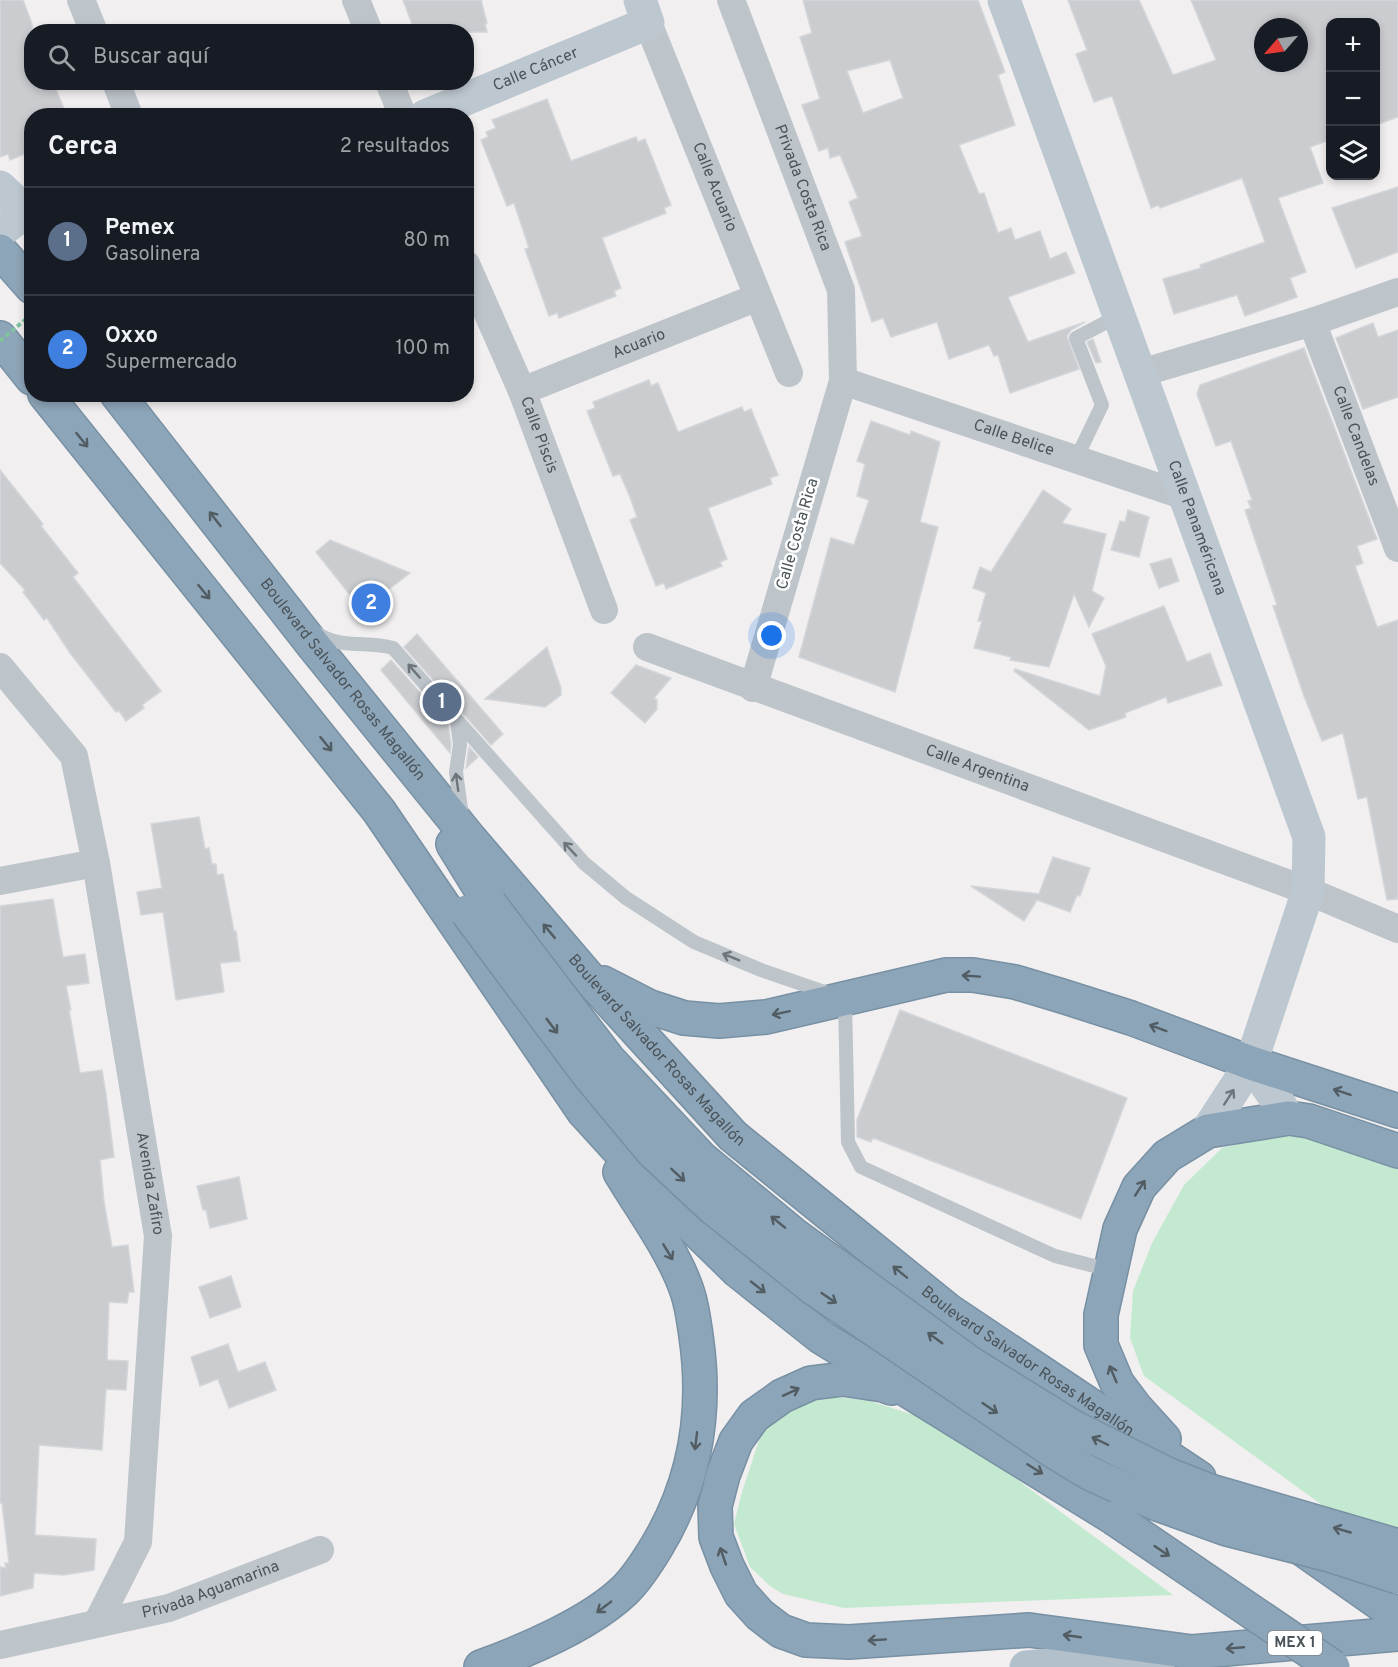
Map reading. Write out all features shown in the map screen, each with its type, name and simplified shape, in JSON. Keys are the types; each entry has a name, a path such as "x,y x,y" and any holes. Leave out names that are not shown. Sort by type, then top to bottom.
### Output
{"highway":[{"path":"0,251 24,278"},
{"path":"0,339 24,368"},
{"path":"51,402 380,812 584,1112 672,1258 688,1292 701,1371 697,1444 686,1487 672,1521 626,1590 599,1612 520,1653 480,1667"},
{"name":"Boulevard Salvador Rosas Magallón","path":"123,402 291,617 470,838 587,976 733,1136 949,1311 1241,1505 1398,1616"},
{"path":"416,771 450,839 479,908 588,1074 652,1151 712,1207 812,1287 1053,1451 1089,1473 1152,1502 1227,1529 1330,1555 1398,1577"},
{"path":"380,812 479,908 608,1059 702,1159 793,1234 969,1363 1073,1428 1167,1474 1207,1490 1398,1546"},
{"path":"587,976 650,1007 684,1018 719,1021 766,1017 946,975 973,975 1015,982 1131,1018 1251,1063 1398,1111"},
{"path":"584,1112 655,1190 738,1271 821,1337 1114,1518 1333,1667"},
{"path":"1241,1505 1159,1434 1117,1383 1101,1345 1101,1315 1120,1229 1139,1187 1167,1156 1207,1131 1289,1118 1309,1121 1398,1151"},
{"path":"949,1416 883,1385 843,1379 811,1383 782,1396 754,1416 736,1441 723,1475 715,1506 716,1537 727,1566 741,1594 760,1615 780,1631 806,1640 849,1642 1029,1630 1192,1652"},
{"name":"MEX 1","path":"1192,1652 1398,1634"}],"main road":[{"name":"Calle Panaméricana","path":"1004,0 1309,837 1308,891 1251,1063 1207,1131"},
{"name":"Calle Cáncer","path":"442,108 644,11"},
{"path":"0,187 24,206"},
{"path":"0,232 24,212"},
{"path":"1251,1063 1289,1118"},
{"name":"MEX 1","path":"1026,1667 1192,1652"}],"street":[{"path":"81,0 91,24"},
{"path":"356,0 366,24"},
{"name":"Privada Costa Rica","path":"731,0 841,290 843,381"},
{"name":"Calle Acuario","path":"644,11 789,374"},
{"path":"119,90 126,108"},
{"path":"392,90 400,108"},
{"name":"Calle Piscis","path":"474,282 522,391 604,610"},
{"path":"1141,373 1312,322 1398,292"},
{"name":"Acuario","path":"522,391 758,297"},
{"name":"Calle Candelas","path":"1312,322 1398,548"},
{"name":"Calle Belice","path":"843,381 1185,496"},
{"name":"Calle Costa Rica","path":"753,688 843,381"},
{"name":"Calle Argentina","path":"647,647 1308,891 1398,928"},
{"name":"Avenida Zafiro","path":"0,667 74,756 96,863 158,1236 138,1542 97,1623"},
{"path":"0,881 96,863"},
{"name":"Privada Aguamarina","path":"97,1623 168,1608 320,1550"},
{"path":"0,1645 97,1623"}],"lane":[{"path":"1076,459 1101,405 1076,338 1120,315"},
{"path":"291,617 321,637 343,644 361,646 379,644 393,648 584,863 626,898 694,942 761,970 845,999 848,1142 861,1167 1055,1256 1110,1270"},
{"path":"457,721 460,745 456,772 462,818 470,838"}],"path":[{"path":"0,339 24,320"}],"green space":[{"path":"1275,1135 1320,1137 1398,1165 1398,1560 1144,1376 1130,1338 1133,1291 1152,1243 1184,1185 1222,1148"},
{"path":"826,1396 870,1401 942,1424 1173,1595 844,1608 783,1594 770,1586 750,1567 734,1524 765,1422 798,1404"}],"building":[{"path":"0,0 23,0 32,24 24,24 24,90 56,90 64,108 24,108 24,154 10,160 8,154 0,157"},
{"path":"403,0 481,0 487,32 474,32 474,24 412,24"},
{"path":"803,0 978,0 1005,72 998,75 1015,125 959,145 979,194 984,193 998,233 1011,228 1015,240 1040,231 1050,259 1066,252 1075,273 1008,297 1028,342 1085,322 1071,330 1067,336 1079,369 1010,393 998,355 994,356 989,345 949,359 937,322 891,337 883,318 872,322 845,242 862,236 849,202 858,198 840,155 830,158 828,148 819,151 802,105 820,99 800,37 812,33","holes":["890,60 903,98 863,113 847,71"]},
{"path":"1068,0 1139,0 1173,75 1216,60 1191,0 1398,0 1398,117 1380,124 1380,18 1326,18 1326,141 1310,147 1323,183 1278,198 1306,272 1290,278 1297,297 1245,316 1237,295 1174,314 1163,279 1201,268 1200,265 1265,242 1242,178 1160,208 1159,205 1151,208 1112,96 1094,102 1076,54 1087,50"},
{"path":"547,99 571,161 636,137 638,142 645,139 671,205 664,208 666,213 602,238 621,288 614,291 616,296 559,318 557,313 549,316 525,249 529,248 514,203 507,206 481,140 488,137 486,132 496,128 492,120"},
{"path":"1398,187 1398,252 1356,268 1332,208"},
{"path":"1373,323 1378,337 1398,330 1398,397 1363,409 1336,338"},
{"path":"1093,339 1101,362 1096,363 1087,342"},
{"path":"1304,348 1377,539 1357,546 1363,563 1355,566 1377,627 1398,620 1398,899 1387,900 1367,797 1358,799 1343,733 1322,741 1304,696 1273,606 1277,605 1245,510 1251,508 1248,501 1252,500 1231,441 1216,446 1197,394 1200,385"},
{"path":"649,380 651,386 658,383 678,432 742,407 744,412 751,409 778,475 770,478 772,484 708,508 727,559 720,562 722,566 666,589 664,583 656,586 630,520 637,517 630,497 620,474 613,476 587,411 595,408 593,402"},
{"path":"871,421 910,435 911,431 940,442 920,522 938,527 895,692 799,657 831,538 854,545 869,500 857,496 865,464 857,461"},
{"path":"0,470 78,573 73,577 161,691 142,705 144,708 126,721 119,711 116,712 70,653 47,618 44,620 23,592 25,590 0,563"},
{"path":"1043,490 1071,509 1062,523 1106,534 1092,591 1104,598 1089,627 1074,594 1049,667 1010,660 1011,657 974,648 982,621 978,621 986,593 973,588 980,567 991,572"},
{"path":"1128,510 1149,517 1139,557 1111,550 1120,521 1125,522"},
{"path":"330,540 410,573 367,606 350,595 316,552"},
{"path":"1171,558 1179,581 1159,588 1150,564"},
{"path":"1164,606 1187,662 1210,653 1222,685 1168,703 1166,697 1125,713 1126,717 1089,730 1014,671 1015,669 1100,696 1106,666 1092,634"},
{"path":"417,634 503,734 491,745 404,647"},
{"path":"547,647 561,688 561,695 545,707 485,699"},
{"path":"391,660 448,724 450,753 381,670"},
{"path":"636,665 671,678 654,698 657,700 657,709 645,723 611,693"},
{"path":"469,747 478,757 466,768"},
{"path":"199,817 205,849 209,848 212,864 216,864 217,875 223,874 234,931 236,931 240,961 220,963 224,992 176,1000 163,912 141,915 137,892 162,888 151,824"},
{"path":"1053,857 1090,868 1080,896 1077,895 1070,912 1037,900 1024,921 971,886 1039,894"},
{"path":"53,899 63,957 85,954 89,983 66,986 71,1010 69,1010 80,1073 102,1070 114,1157 100,1160 104,1202 112,1247 128,1245 134,1292 129,1292 127,1303 109,1302 107,1360 128,1361 126,1390 106,1389 102,1450 39,1445 35,1535 96,1539 94,1570 64,1575 34,1573 33,1588 0,1596 0,1567 6,1568 5,1563 9,1563 2,1503 0,1503 0,906"},
{"path":"900,1010 1127,1098 1081,1219 873,1138 871,1142 857,1137 857,1120"},
{"path":"239,1177 247,1219 210,1228 197,1186"},
{"path":"231,1276 241,1307 210,1318 199,1287"},
{"path":"228,1344 238,1372 265,1362 276,1390 229,1408 218,1379 200,1386 191,1357"}],"place":[{"name":"Oxxo","path":"371,603"},
{"name":"Pemex","path":"442,702"}]}
